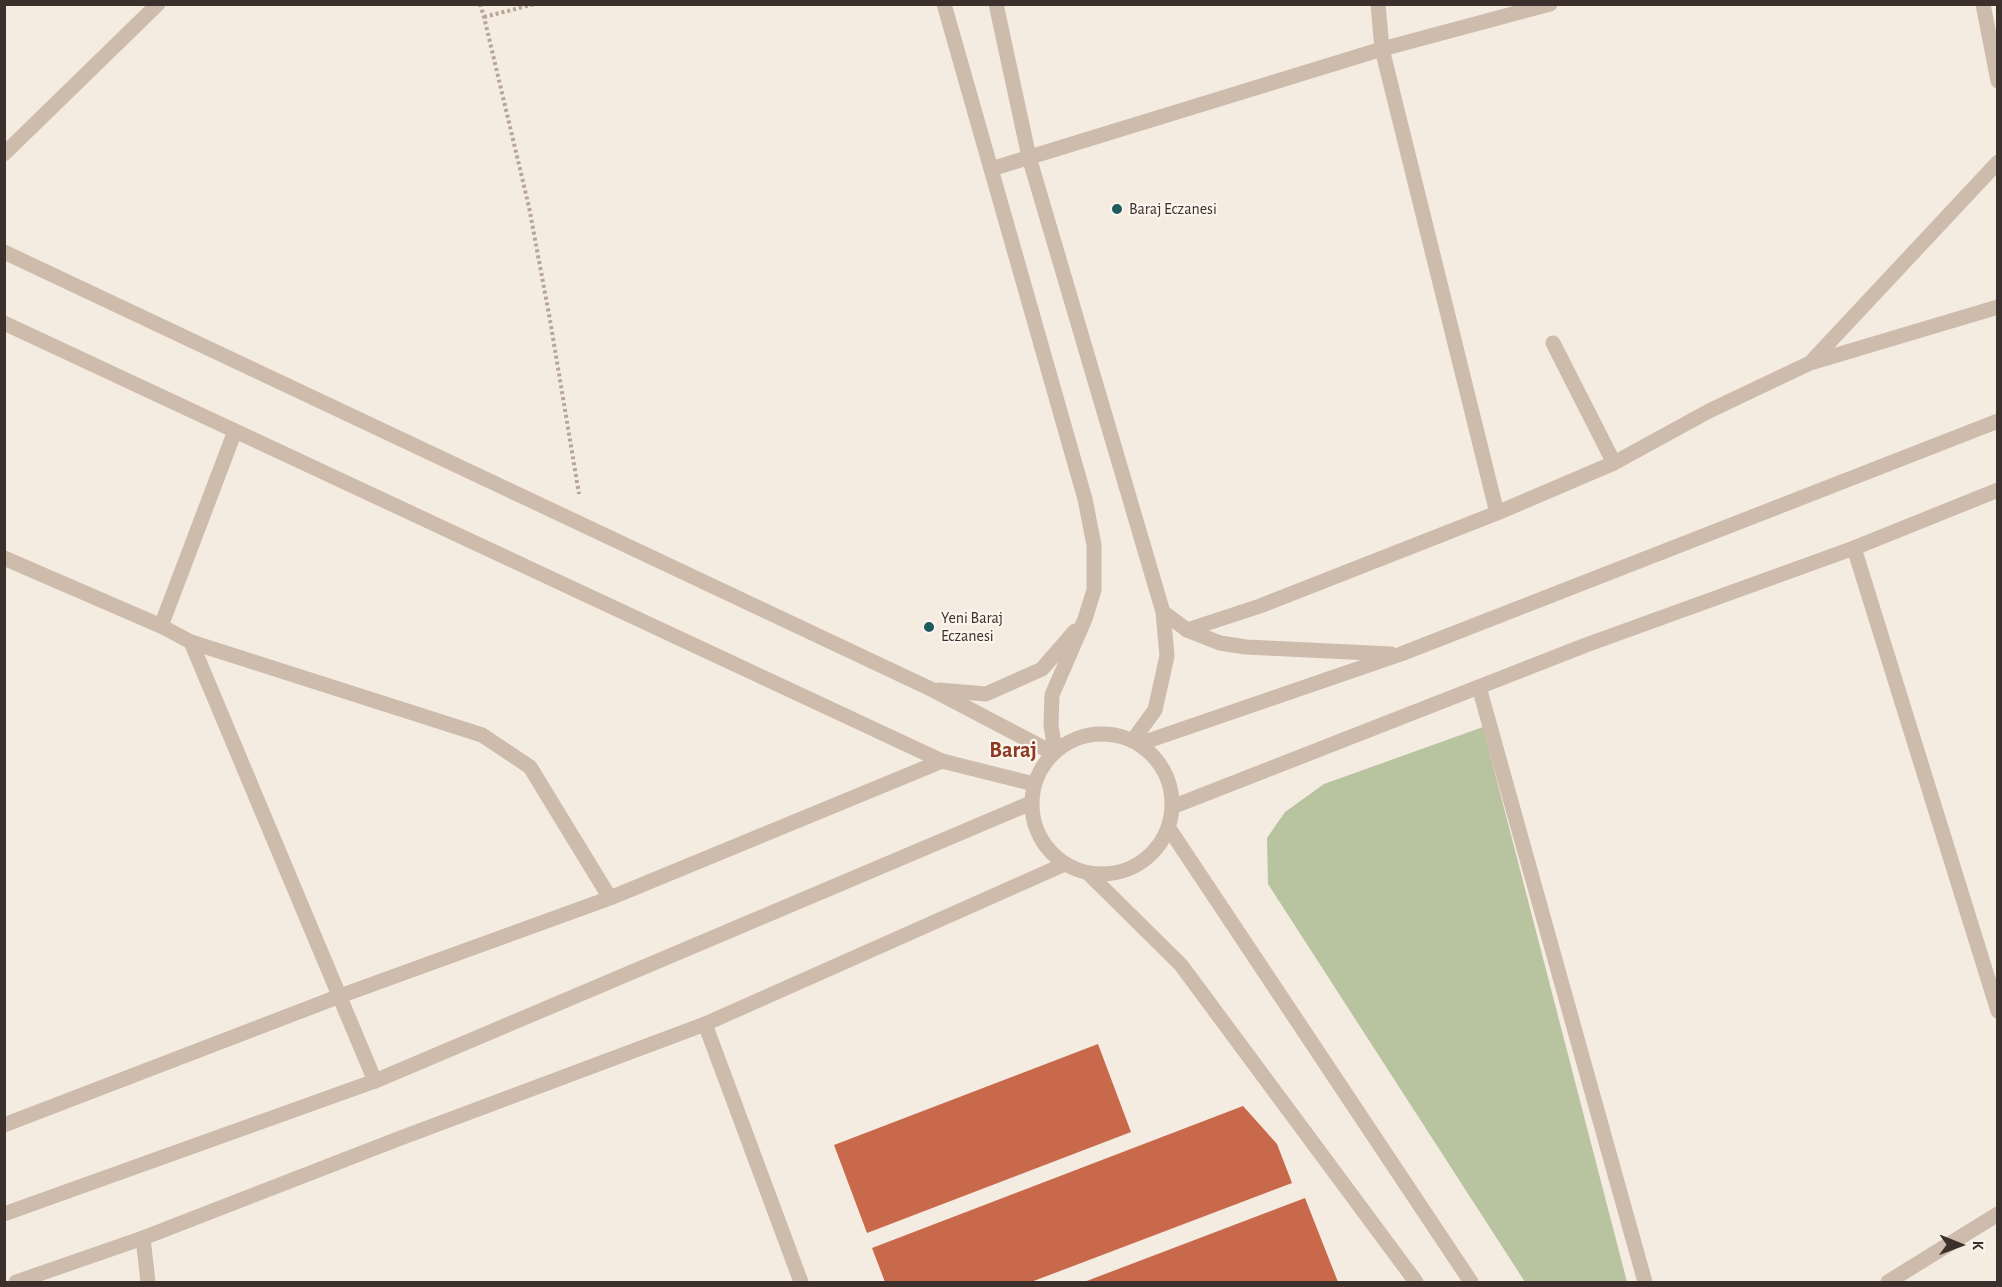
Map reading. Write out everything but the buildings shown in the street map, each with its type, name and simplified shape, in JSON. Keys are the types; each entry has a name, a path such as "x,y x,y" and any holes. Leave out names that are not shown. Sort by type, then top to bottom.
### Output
{"street":[{"path":"4,154 158,4"},
{"path":"944,4 1085,499 1094,545 1094,590 1052,695 1051,725 1054,752"},
{"path":"996,4 1029,157 1163,612 1167,656 1155,710 1136,742"},
{"path":"1378,4 1382,49 1497,513"},
{"path":"991,169 1382,49 1550,4"},
{"path":"1983,4 1998,81"},
{"path":"1810,363 1998,162"},
{"path":"4,252 933,690 1054,752"},
{"path":"1187,630 1260,606 1497,513 1614,463 1709,411 1810,363 1998,307"},
{"path":"4,323 942,761 1034,784"},
{"path":"1553,343 1614,463"},
{"path":"1136,742 1401,654 1998,421"},
{"path":"161,626 235,431"},
{"path":"1172,807 1586,645 1854,548 1998,490"},
{"path":"1854,548 1998,1011"},
{"path":"4,558 161,626 191,642 482,735 530,767 610,898"},
{"path":"1163,612 1187,630 1220,643 1246,647 1401,654"},
{"path":"933,690 986,694 1042,669 1084,619"},
{"path":"191,642 375,1081"},
{"path":"1479,687 1645,1282"},
{"path":"1092,733 1113,734 1136,742 1149,752 1162,768 1170,787 1172,807 1168,827 1159,845 1145,860 1128,869 1108,874 1088,873 1065,864 1047,848 1036,827 1031,803 1034,784 1042,766 1054,752 1072,740 1092,733"},
{"path":"4,1125 340,996 610,898 942,761"},
{"path":"4,1214 375,1081 1031,803"},
{"path":"1168,827 1471,1282"},
{"path":"16,1282 143,1238 705,1024 1065,864"},
{"path":"1088,873 1181,965 1416,1282"},
{"path":"705,1024 801,1282"},
{"path":"1888,1282 1998,1214"},
{"path":"143,1238 148,1282"}],"path":[{"path":"480,4 531,218 583,524"},
{"path":"484,16 535,4"}],"green space":[{"path":"1483,727 1627,1282 1525,1282 1268,884 1267,838 1285,812 1324,784"}],"place":[{"name":"Baraj Eczanesi","path":"1117,209"},
{"name":"Yeni Baraj Eczanesi","path":"929,627"}],"district":[{"name":"Baraj","path":"1013,750"}]}
